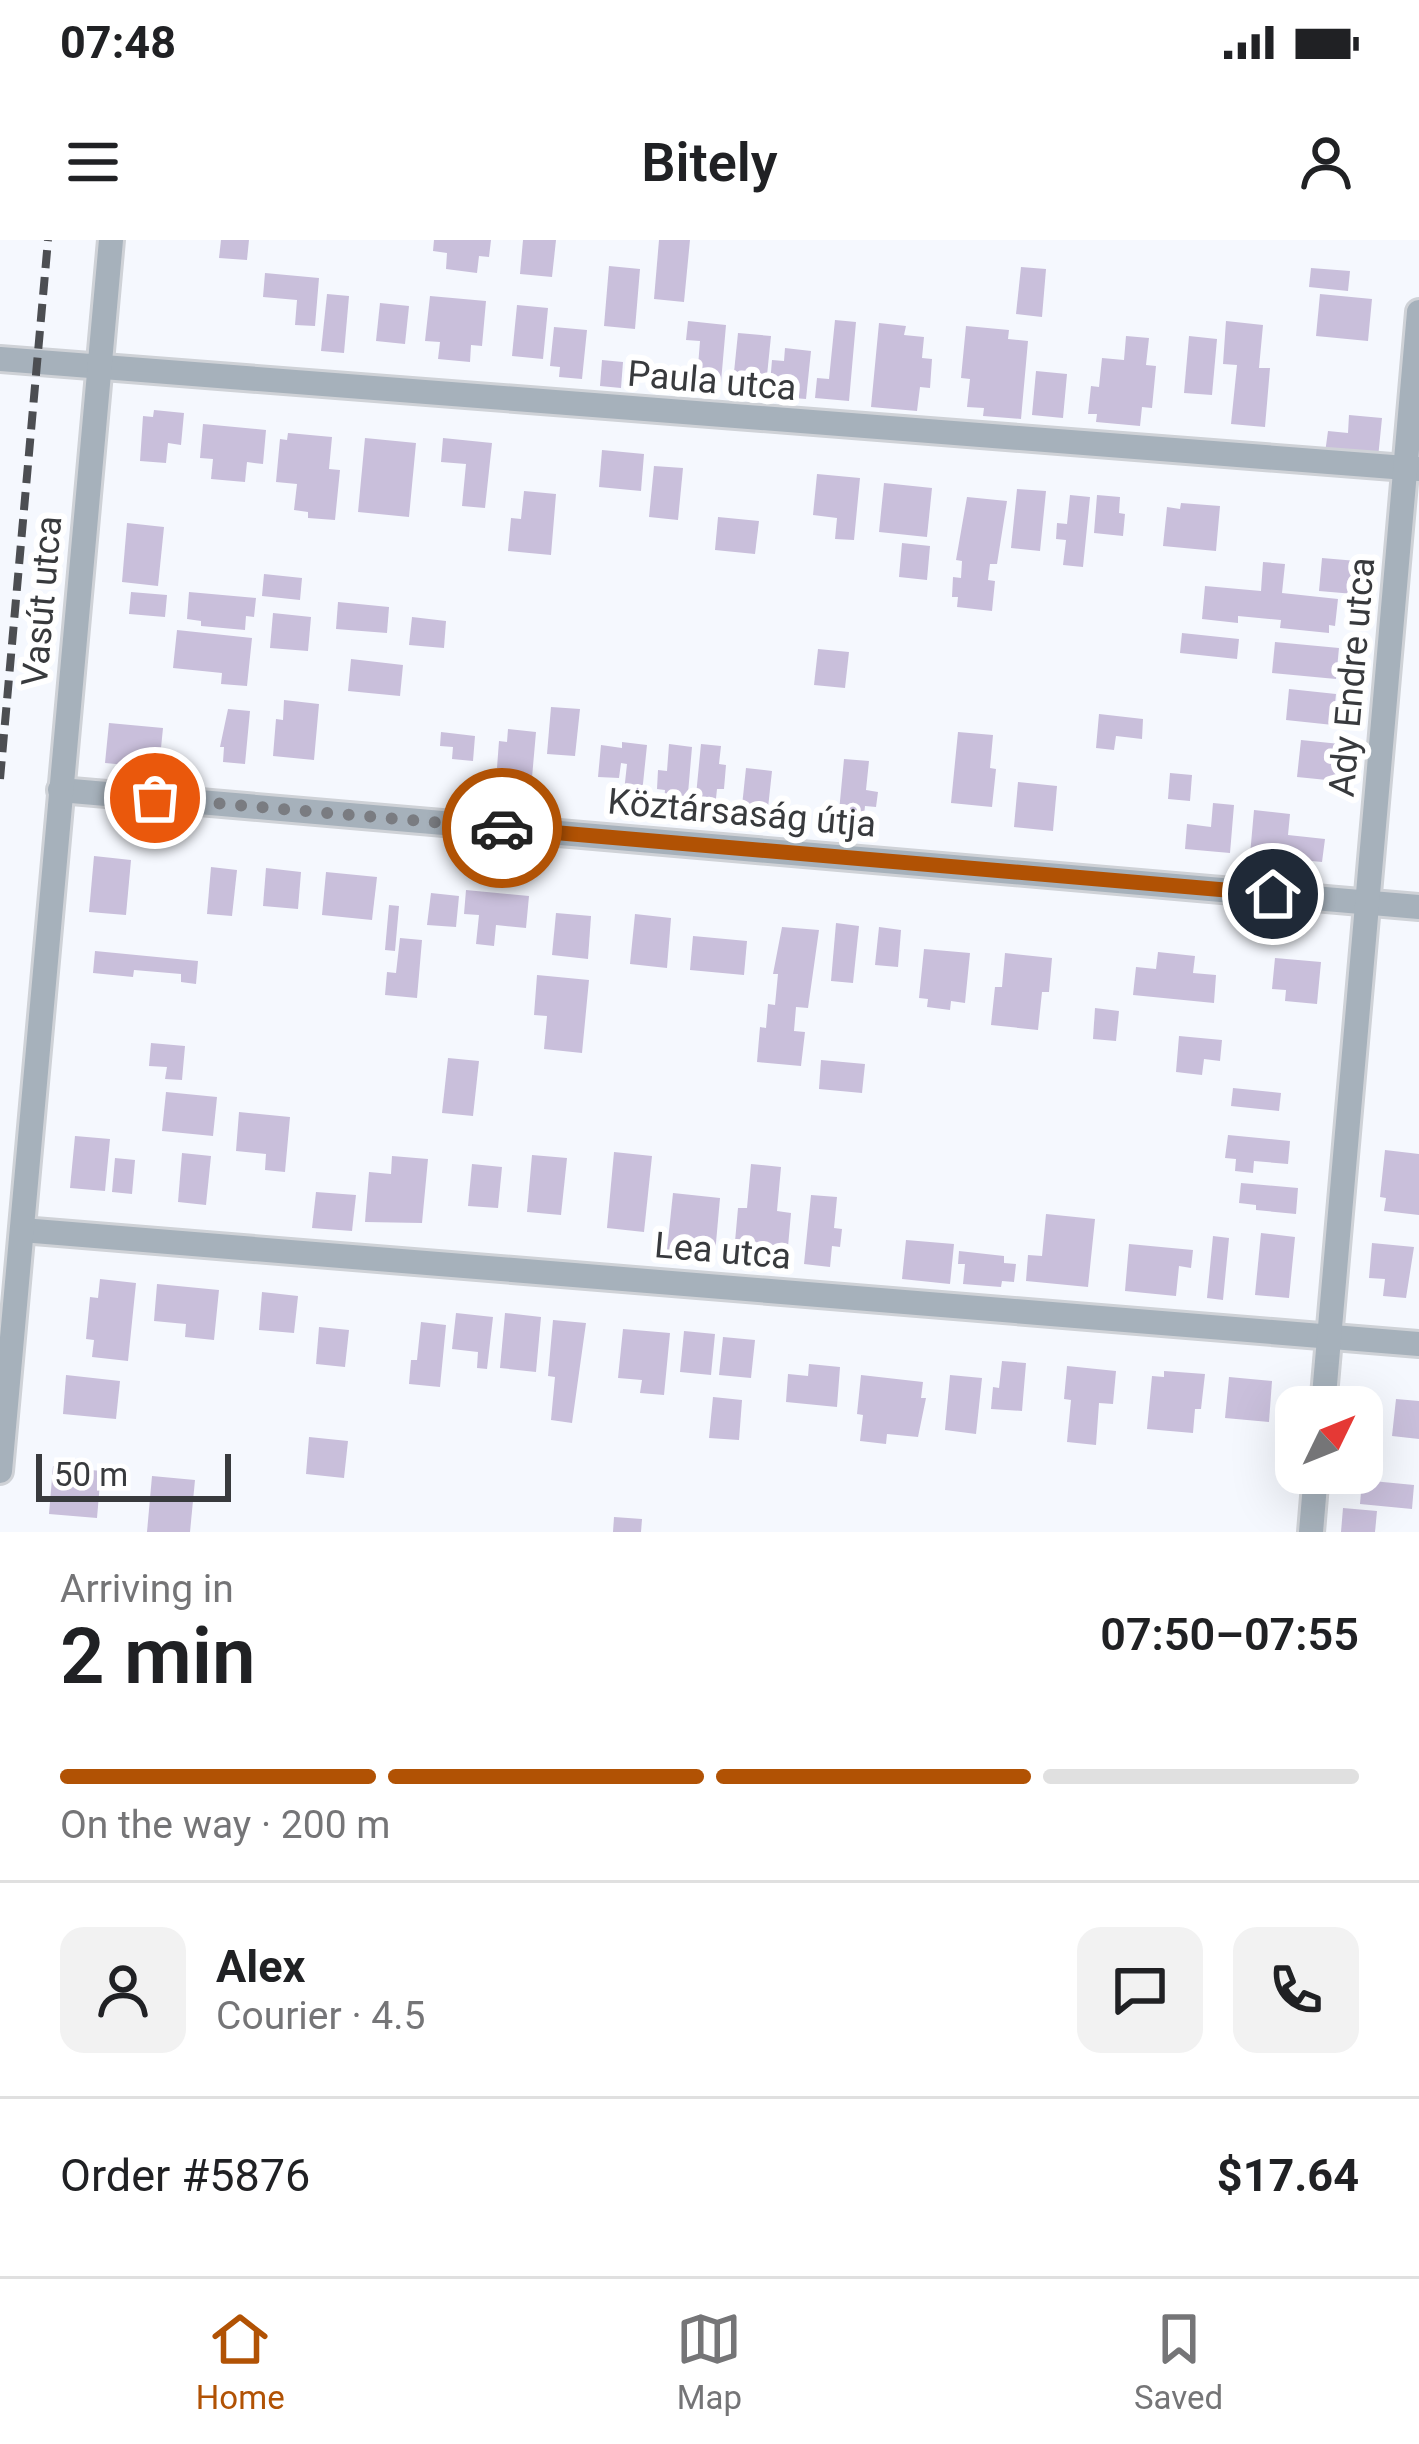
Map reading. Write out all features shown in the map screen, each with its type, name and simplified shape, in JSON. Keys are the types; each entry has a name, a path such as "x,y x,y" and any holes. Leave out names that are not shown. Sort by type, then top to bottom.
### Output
{"street":[{"name":"Vasút utca","path":"0,1471 112,240"},
{"name":"Ady Endre utca","path":"1325,1386 1366,902 1413,469 1419,312"},
{"name":"Paula utca","path":"0,358 1413,469"},
{"name":"Köztársaság útja","path":"60,790 1419,907"},
{"name":"Lea utca","path":"22,1230 1419,1344"},
{"path":"1311,1532 1314,1494"}],"building":[{"path":"221,240 249,240 247,260 219,258"},
{"path":"434,240 491,240 489,257 479,256 477,273 446,269 447,253 433,251"},
{"path":"523,240 556,240 552,277 520,274"},
{"path":"659,240 690,240 684,302 654,299"},
{"path":"609,266 640,269 635,329 604,326"},
{"path":"1021,267 1046,269 1042,317 1016,314"},
{"path":"1311,268 1350,271 1348,291 1309,287"},
{"path":"265,273 319,278 315,326 295,325 297,300 263,297"},
{"path":"327,294 349,296 344,353 321,351"},
{"path":"1320,294 1372,299 1368,341 1316,336"},
{"path":"430,296 486,301 482,346 471,345 470,362 438,359 440,342 425,341"},
{"path":"380,303 409,306 405,344 376,341"},
{"path":"517,305 548,308 543,359 512,356"},
{"path":"835,320 856,322 849,401 815,398 817,378 829,379"},
{"path":"688,321 726,325 721,382 697,379 700,341 686,340"},
{"path":"1226,321 1263,325 1259,368 1270,368 1265,427 1231,424 1237,365 1223,364"},
{"path":"879,323 906,326 904,335 924,337 922,358 932,359 930,388 920,387 917,411 871,407"},
{"path":"966,326 1009,330 1008,339 1028,341 1021,419 983,416 984,408 967,407 970,379 961,378"},
{"path":"554,327 587,330 582,379 559,377 560,367 550,366"},
{"path":"738,333 771,336 765,395 732,392"},
{"path":"1126,336 1149,338 1146,365 1156,366 1152,408 1142,407 1140,426 1096,422 1097,414 1088,414 1091,386 1099,387 1102,358 1124,360"},
{"path":"1189,336 1217,339 1212,395 1184,393"},
{"path":"785,348 811,351 806,399 769,396 772,360 784,361"},
{"path":"602,360 623,362 621,388 600,386"},
{"path":"1036,371 1067,374 1063,418 1032,415"},
{"path":"154,410 184,413 181,445 168,443 166,463 140,461 143,416 153,417"},
{"path":"1349,415 1382,418 1378,458 1325,453 1328,431 1348,433"},
{"path":"203,424 266,430 263,464 247,462 245,482 211,479 213,459 200,458"},
{"path":"288,433 332,437 329,469 340,470 335,520 308,518 308,512 294,510 297,484 276,482 280,439 287,440"},
{"path":"365,438 416,443 409,517 358,512"},
{"path":"443,438 492,443 485,508 462,506 466,464 441,462"},
{"path":"602,450 644,454 641,491 599,487"},
{"path":"654,466 683,468 678,520 649,517"},
{"path":"817,474 860,478 854,540 835,539 837,518 813,515"},
{"path":"884,483 932,488 927,537 879,532"},
{"path":"1017,489 1046,491 1040,551 1011,548"},
{"path":"524,491 556,494 551,555 508,551 511,518 521,519"},
{"path":"1070,495 1090,497 1083,567 1063,565 1066,540 1056,539 1057,523 1067,524"},
{"path":"1097,495 1120,497 1119,513 1125,514 1123,536 1094,533"},
{"path":"967,497 1007,501 997,564 990,564 988,580 995,581 992,611 957,607 958,597 952,597 953,577 961,578 962,561 956,560"},
{"path":"1181,503 1220,506 1216,551 1163,546 1167,507 1180,509"},
{"path":"718,517 759,521 755,554 715,550"},
{"path":"127,523 164,527 158,586 122,582"},
{"path":"902,543 930,546 927,580 899,577"},
{"path":"1322,558 1357,561 1354,594 1319,591"},
{"path":"1263,562 1285,564 1282,593 1338,599 1335,626 1329,625 1329,633 1280,628 1281,620 1202,619 1205,586 1261,591"},
{"path":"264,574 302,578 300,600 262,596"},
{"path":"131,592 167,595 165,617 129,614"},
{"path":"189,592 256,598 254,617 246,616 245,630 201,626 201,621 187,619"},
{"path":"338,602 389,607 387,633 336,629"},
{"path":"273,613 311,617 308,651 270,648"},
{"path":"412,617 446,621 444,648 409,645"},
{"path":"177,630 252,638 247,686 221,684 222,673 173,668"},
{"path":"1182,633 1239,639 1237,659 1180,653"},
{"path":"1275,642 1339,648 1336,679 1272,673"},
{"path":"818,649 849,652 845,688 814,685"},
{"path":"351,659 403,665 400,696 348,691"},
{"path":"1289,689 1336,694 1333,725 1286,720"},
{"path":"284,700 319,704 314,760 273,756 276,719 283,720"},
{"path":"551,707 580,709 575,756 547,754"},
{"path":"228,709 250,711 245,764 223,762 224,747 220,747"},
{"path":"1099,714 1143,719 1142,739 1116,736 1114,750 1096,748"},
{"path":"109,723 163,728 159,768 105,763"},
{"path":"508,729 536,732 531,789 502,786 504,769 497,768 499,741 507,742"},
{"path":"441,732 475,736 473,761 452,759 453,747 440,746"},
{"path":"958,732 993,735 992,807 951,803"},
{"path":"1301,740 1340,744 1337,781 1297,777"},
{"path":"622,742 647,745 641,803 623,801 627,764 621,763 619,778 598,777 601,745 622,748"},
{"path":"669,744 692,747 687,805 664,803 665,790 657,789 658,770 667,771"},
{"path":"701,744 721,746 719,764 726,765 724,789 717,789 715,808 695,806"},
{"path":"844,759 869,761 866,790 878,792 876,807 865,806 863,825 838,822"},
{"path":"746,768 772,771 768,808 742,806"},
{"path":"1170,773 1192,775 1190,801 1168,799"},
{"path":"1018,782 1057,786 1053,831 1014,827"},
{"path":"1213,803 1234,805 1230,853 1185,849 1187,824 1211,827"},
{"path":"1254,810 1290,814 1288,835 1325,839 1322,862 1250,855"},
{"path":"94,856 131,860 126,915 89,912"},
{"path":"211,867 237,870 232,916 207,914"},
{"path":"266,868 301,872 298,909 263,906"},
{"path":"326,872 377,877 372,920 322,915"},
{"path":"466,890 529,896 526,928 496,925 494,946 476,944 479,915 464,914"},
{"path":"431,893 459,896 456,927 427,925"},
{"path":"389,905 399,906 395,951 385,950"},
{"path":"556,913 591,916 588,959 552,955"},
{"path":"635,914 671,918 667,968 630,964"},
{"path":"836,923 859,926 853,983 831,981"},
{"path":"782,927 819,930 808,1008 796,1007 794,1031 805,1032 801,1066 757,1062 760,1027 766,1028 768,1004 775,1005 778,974 773,974"},
{"path":"879,927 901,930 898,967 875,965"},
{"path":"693,936 747,941 744,975 690,970"},
{"path":"400,938 422,940 417,998 385,995 387,972 396,973"},
{"path":"924,949 970,953 965,1003 951,1001 950,1010 927,1007 928,999 919,998"},
{"path":"95,951 198,961 196,984 181,982 181,974 93,973"},
{"path":"1158,952 1195,956 1193,973 1216,975 1214,1003 1133,995 1136,967 1156,969"},
{"path":"1005,953 1052,958 1038,1030 991,1025"},
{"path":"1275,958 1321,962 1317,1004 1285,1001 1286,990 1272,989"},
{"path":"537,975 589,980 582,1053 544,1049 547,1016 534,1015"},
{"path":"1095,1008 1119,1011 1116,1041 1093,1039"},
{"path":"1179,1036 1222,1040 1220,1061 1204,1059 1202,1075 1176,1072"},
{"path":"151,1043 185,1046 182,1080 165,1079 167,1067 149,1066"},
{"path":"448,1058 479,1061 473,1116 442,1113"},
{"path":"821,1060 865,1064 862,1093 819,1089"},
{"path":"1233,1088 1281,1093 1279,1111 1231,1106"},
{"path":"166,1092 217,1097 213,1136 162,1131"},
{"path":"239,1112 290,1117 285,1172 265,1170 266,1154 236,1151"},
{"path":"1228,1135 1290,1141 1288,1164 1254,1161 1253,1173 1235,1171 1236,1159 1225,1158"},
{"path":"75,1136 110,1139 105,1191 70,1188"},
{"path":"1385,1150 1419,1154 1419,1215 1384,1211 1386,1198 1380,1197"},
{"path":"614,1152 652,1156 644,1232 607,1228"},
{"path":"182,1153 211,1156 206,1205 178,1202"},
{"path":"532,1155 567,1158 561,1215 527,1212"},
{"path":"392,1156 428,1159 422,1223 365,1222 369,1172 391,1174"},
{"path":"115,1158 135,1160 132,1194 112,1192"},
{"path":"472,1164 502,1167 498,1208 468,1206"},
{"path":"751,1164 781,1167 777,1211 791,1213 787,1258 734,1253 738,1208 747,1208"},
{"path":"1241,1183 1298,1188 1296,1214 1256,1210 1256,1205 1239,1203"},
{"path":"316,1192 356,1195 352,1231 312,1228"},
{"path":"673,1193 720,1198 715,1254 667,1250"},
{"path":"811,1195 837,1197 834,1228 842,1229 840,1247 832,1246 830,1267 804,1264"},
{"path":"1046,1214 1095,1219 1088,1287 1026,1281 1028,1255 1042,1256"},
{"path":"1261,1233 1295,1237 1289,1298 1255,1295"},
{"path":"1213,1236 1229,1238 1223,1300 1207,1298"},
{"path":"906,1240 954,1244 950,1284 902,1279"},
{"path":"1372,1243 1414,1247 1406,1298 1383,1296 1385,1279 1369,1278"},
{"path":"1129,1244 1193,1250 1191,1268 1179,1266 1176,1296 1125,1291"},
{"path":"959,1251 1004,1256 1004,1263 1016,1264 1014,1282 1002,1281 1001,1287 963,1284 965,1264 958,1264"},
{"path":"100,1279 136,1283 128,1361 92,1357 94,1340 86,1339 90,1297 98,1298"},
{"path":"157,1284 219,1290 214,1340 185,1337 186,1324 154,1321"},
{"path":"262,1292 298,1296 294,1333 259,1330"},
{"path":"456,1313 493,1317 487,1369 477,1368 478,1352 452,1349"},
{"path":"505,1313 541,1317 536,1372 500,1368"},
{"path":"553,1320 586,1323 572,1423 551,1420 555,1377 548,1376"},
{"path":"421,1322 446,1325 440,1387 409,1384"},
{"path":"319,1327 349,1330 345,1367 316,1364"},
{"path":"623,1329 670,1333 664,1395 640,1393 642,1380 618,1378"},
{"path":"684,1331 715,1334 711,1375 680,1372"},
{"path":"723,1337 755,1340 751,1378 719,1375"},
{"path":"1002,1361 1026,1363 1022,1411 991,1409"},
{"path":"809,1364 840,1367 837,1407 786,1402 788,1374 808,1376"},
{"path":"1067,1366 1116,1371 1113,1404 1099,1403 1096,1445 1067,1442 1071,1400 1064,1399"},
{"path":"1164,1371 1205,1374 1193,1433 1147,1429 1152,1376 1164,1377"},
{"path":"66,1375 120,1381 116,1419 63,1414"},
{"path":"861,1375 923,1382 921,1398 926,1398 918,1437 887,1434 886,1444 860,1441"},
{"path":"950,1375 982,1378 976,1434 945,1430"},
{"path":"1229,1377 1272,1381 1269,1422 1225,1418"},
{"path":"713,1397 742,1400 739,1440 709,1438"},
{"path":"1396,1399 1419,1401 1419,1439 1392,1436"},
{"path":"309,1437 348,1441 344,1478 306,1474"},
{"path":"53,1466 101,1471 97,1518 49,1514"},
{"path":"152,1476 195,1480 190,1532 147,1532"},
{"path":"1383,1482 1414,1485 1412,1509 1360,1504 1361,1494 1383,1494"},
{"path":"1343,1508 1377,1511 1375,1532 1341,1532"},
{"path":"614,1517 642,1519 641,1532 613,1532"}],"railway":[{"path":"0,779 48,240"}],"way so far":[{"path":"155,798 502,828"}],"route":[{"path":"502,828 1273,894"}]}
